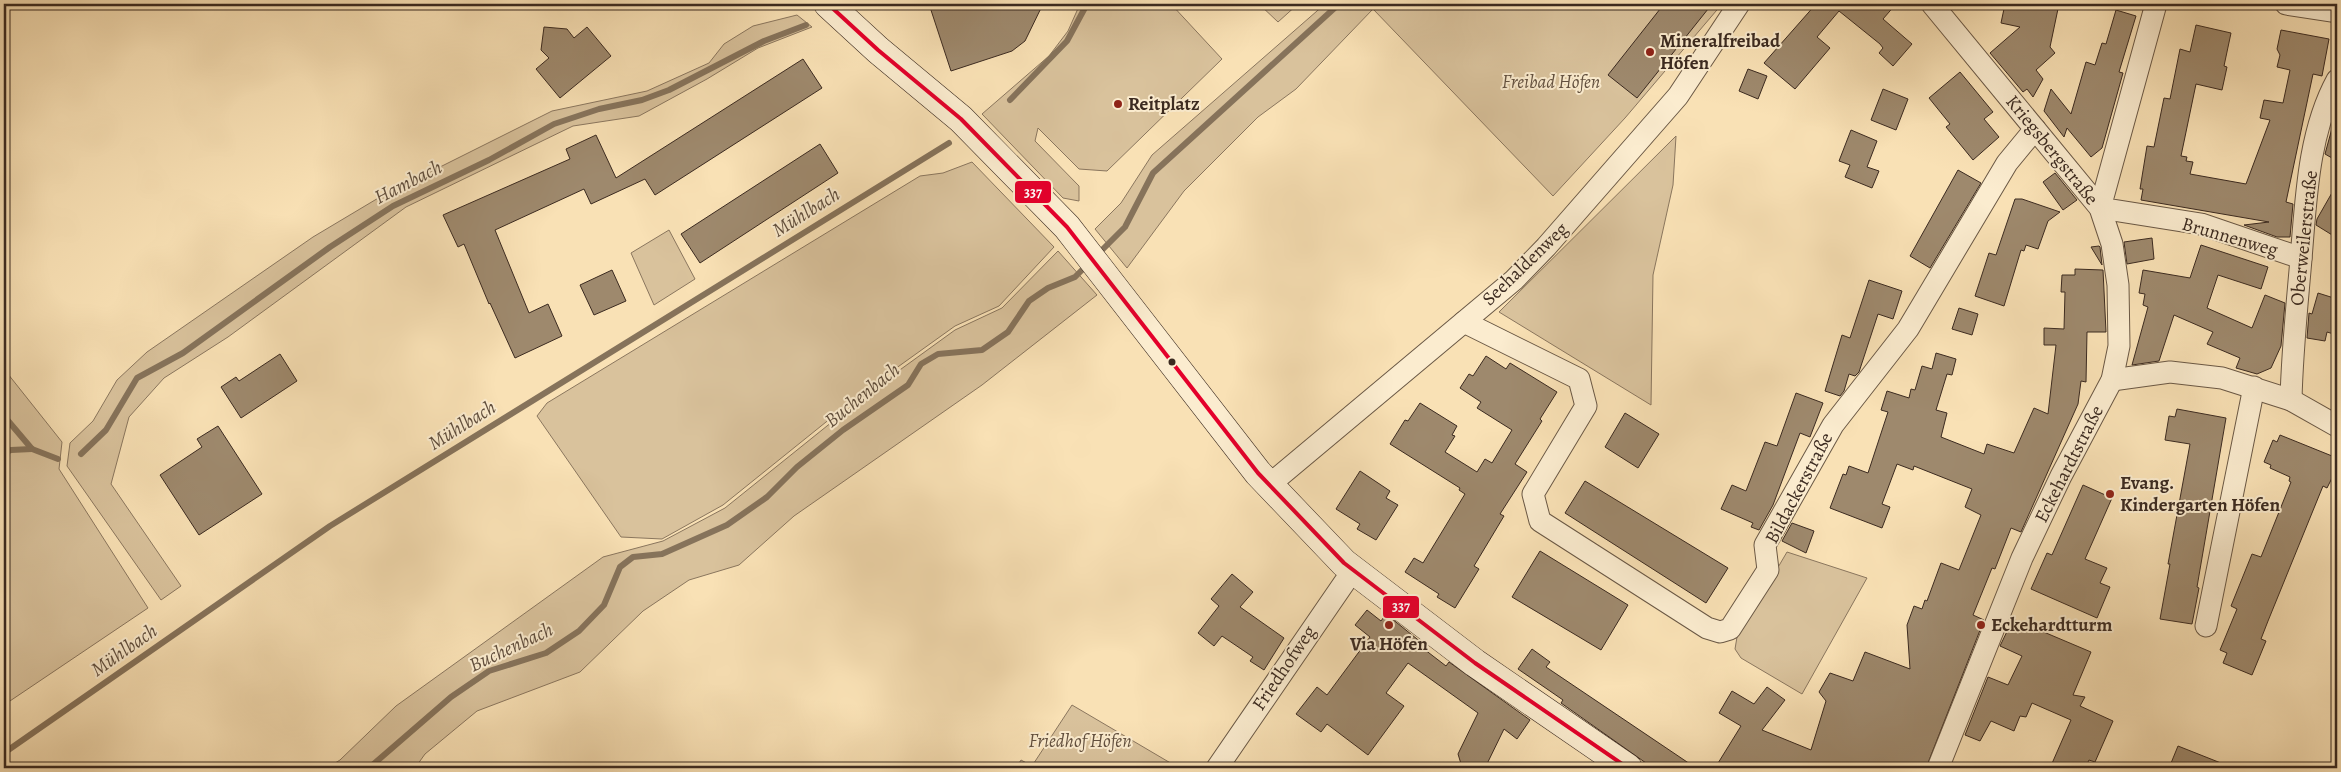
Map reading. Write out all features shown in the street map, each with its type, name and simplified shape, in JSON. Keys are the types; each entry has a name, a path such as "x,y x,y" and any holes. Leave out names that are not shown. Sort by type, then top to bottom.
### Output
{"street":[{"path":"828,4 878,50 961,119 1007,164 1085,248 1264,479 1353,570 1476,663 1628,768"},
{"name":"Seehaldenweg","path":"1264,479 1464,322 1519,275 1546,248 1678,96 1739,4"},
{"name":"Kriegsbergstraße","path":"1933,4 2100,208 2112,244 2118,285 2119,346 2112,380"},
{"path":"2100,208 2156,4"},
{"path":"2286,4 2337,12"},
{"name":"Oberweilerstraße","path":"2292,400 2292,348 2305,202 2315,145 2327,98 2337,80"},
{"name":"Bildackerstraße","path":"1464,322 1579,379 1586,406 1533,494 1540,521 1707,628 1720,632 1730,629 1768,570 1765,545 1833,425 1908,329 2007,163 2035,129"},
{"name":"Brunnenweg","path":"2100,208 2201,224 2301,258"},
{"path":"2112,380 2170,372 2222,378 2292,400 2337,426"},
{"name":"Eckehardtstraße","path":"1938,768 2022,558 2061,476 2112,380"},
{"path":"2206,626 2254,387"},
{"name":"Friedhofweg","path":"1217,768 1353,570"}],"green space":[{"name":"Reitplatz","path":"1080,4 1171,4 1222,59 1107,171 1079,169 1038,128 1035,141 1079,186 1079,201 1063,198 982,114 1049,56 1068,31"},
{"path":"1259,4 1298,4 1278,22"},
{"name":"Freibad Höfen","path":"1325,4 1722,4 1625,118 1553,196 1373,9 1296,89 1258,117 1184,191 1127,268 1095,229 1121,203 1152,155"},
{"path":"797,15 812,27 758,48 707,79 639,116 573,126 406,207 228,337 164,378 129,417 111,484 181,586 161,600 67,466 70,443 93,421 117,380 147,352 313,237 380,197 552,111 647,91 709,63 724,44 753,26"},
{"path":"1676,136 1673,185 1653,275 1651,405 1499,312"},
{"path":"972,162 1054,247 999,306 955,326 867,389 723,505 662,539 621,537 537,416 547,403 920,176 943,173"},
{"path":"669,230 695,279 654,305 631,253"},
{"path":"1058,251 1097,295 982,385 794,516 739,565 689,580 643,611 580,672 477,711 425,754 415,768 327,768 340,760 396,706 603,557 663,541 725,508 868,393 955,330 1002,308"},
{"path":"4,369 62,442 59,469 148,608 4,705"},
{"path":"1787,552 1867,578 1802,694 1741,658 1735,649 1737,637"},
{"name":"Friedhof Höfen","path":"1072,705 1179,768 1016,768 1021,760 1032,766"}],"building":[{"path":"929,4 1043,4 1025,41 1012,51 951,71"},
{"name":"Mineralfreibad Höfen","path":"1664,4 1712,4 1637,98 1608,75"},
{"path":"1816,4 1896,4 1883,19 1912,44 1893,66 1879,53 1883,48 1880,44 1839,11 1817,37 1830,48 1795,89 1764,63"},
{"path":"2005,4 2059,4 2050,47 2055,53 2036,70 2043,79 2033,97 2027,89 2023,92 1990,53 2020,27 2001,23"},
{"path":"2116,10 2136,16 2119,72 2123,73 2102,148 2091,157 2067,128 2064,137 2044,111 2051,89 2071,114 2086,62 2095,65 2102,43 2106,44"},
{"path":"2196,25 2231,33 2224,66 2227,67 2222,90 2196,84 2181,156 2187,157 2186,161 2193,162 2190,174 2246,184 2270,120 2260,118 2264,100 2283,103 2290,70 2277,67 2280,55 2277,49 2281,30 2329,39 2322,76 2313,74 2286,202 2293,204 2290,237 2277,237 2244,225 2269,222 2141,200 2143,189 2140,189 2147,146 2154,147 2164,98 2170,99 2180,49 2190,52"},
{"path":"544,27 567,29 574,38 587,27 611,56 560,98 536,69 549,58 541,50"},
{"path":"803,59 822,88 655,195 645,179 591,204 584,189 495,230 529,313 548,304 562,336 515,358 489,304 464,244 458,247 443,215 570,159 566,149 596,135 616,178"},
{"path":"1748,69 1767,76 1758,99 1739,91"},
{"path":"1960,72 1993,112 1984,119 1999,137 1973,160 1946,127 1950,124 1929,98"},
{"path":"1883,89 1908,99 1896,130 1871,120"},
{"path":"2337,110 2337,149 2332,158 2325,154"},
{"path":"1851,130 1877,141 1867,167 1879,171 1872,188 1845,177 1850,165 1839,161"},
{"path":"820,144 838,173 700,263 681,234"},
{"path":"1958,170 1981,183 1930,268 1910,256"},
{"path":"2055,173 2077,200 2063,210 2043,182"},
{"path":"2337,184 2337,238 2316,225 2317,219"},
{"path":"2015,199 2022,199 2060,212 2048,221 2038,249 2026,245 2024,251 2021,250 2004,306 1975,296 1989,253 1996,255"},
{"path":"2152,238 2154,259 2127,264 2124,242"},
{"path":"2201,245 2268,267 2261,289 2218,275 2207,308 2252,328 2265,295 2285,303 2281,346 2271,368 2257,374 2236,368 2240,358 2207,344 2213,332 2174,315 2159,361 2132,365 2148,307 2143,305 2145,294 2139,293 2143,270 2190,278"},
{"path":"2091,247 2100,247 2102,265"},
{"path":"2075,269 2103,270 2106,332 2087,332 2086,382 2081,381 2078,404 2021,532 2011,528 1995,569 1992,568 1973,615 1984,620 1926,768 1715,768 1741,726 1719,713 1732,691 1754,704 1767,687 1785,700 1762,730 1811,750 1826,701 1819,692 1830,673 1853,681 1865,652 1910,669 1907,625 1914,606 1922,609 1925,600 1927,601 1941,563 1959,570 1981,515 1965,507 1972,489 1914,466 1913,470 1897,464 1882,504 1890,507 1882,528 1830,508 1843,474 1846,475 1849,466 1868,473 1888,412 1881,410 1887,391 1909,398 1911,389 1915,390 1922,366 1932,369 1936,353 1956,359 1952,375 1947,374 1936,410 1947,413 1941,437 1984,454 1987,444 2014,453 2034,408 2048,414 2056,345 2044,345 2044,328 2064,329 2065,292 2061,292 2062,275 2075,275"},
{"path":"612,270 626,301 594,315 580,285"},
{"path":"1869,280 1902,291 1893,319 1878,314 1859,372 1855,376 1849,374 1844,391 1840,396 1825,391 1842,335 1850,338"},
{"path":"2318,293 2337,299 2337,335 2327,332 2325,341 2307,338 2309,313 2312,314"},
{"path":"1959,308 1978,314 1972,335 1952,329"},
{"path":"280,354 297,381 241,418 221,387 236,377 239,381"},
{"path":"1486,356 1506,369 1510,363 1557,392 1540,419 1542,421 1515,464 1527,472 1500,514 1504,516 1474,566 1479,569 1455,608 1437,597 1439,594 1405,572 1414,558 1423,563 1465,494 1459,490 1460,488 1390,444 1405,420 1408,421 1420,403 1457,426 1452,435 1455,436 1445,452 1477,472 1485,459 1492,463 1512,430 1477,408 1481,402 1460,388 1469,374 1473,376"},
{"path":"1796,393 1823,403 1810,437 1800,433 1773,505 1759,530 1751,527 1753,523 1721,509 1732,485 1746,491 1765,442 1777,446"},
{"path":"2177,409 2226,418 2192,624 2160,619 2190,444 2165,440 2169,416 2175,417"},
{"path":"1625,413 1659,434 1638,468 1605,447"},
{"path":"218,426 262,494 199,535 160,475 202,447 197,439"},
{"path":"2280,435 2337,458 2337,480 2332,478 2327,488 2323,486 2261,639 2266,641 2252,675 2223,663 2227,653 2220,650 2237,609 2231,606 2252,554 2261,557 2291,482 2289,481 2290,477 2270,468 2271,465 2264,462 2273,440 2277,442"},
{"path":"1360,471 1390,491 1386,498 1398,505 1376,540 1357,529 1360,524 1336,509"},
{"path":"1585,481 1728,568 1706,603 1565,513"},
{"path":"2083,485 2112,498 2085,559 2107,568 2100,583 2110,587 2097,618 2031,589 2047,553 2052,555"},
{"path":"1792,523 1814,531 1806,553 1782,541"},
{"path":"1540,551 1628,605 1601,650 1512,597"},
{"path":"1232,574 1253,592 1240,607 1284,638 1264,670 1250,661 1253,657 1222,636 1214,646 1198,633 1219,606 1211,599"},
{"path":"1367,610 1381,621 1386,614 1422,643 1420,646 1446,666 1449,662 1530,720 1517,739 1504,729 1485,768 1471,764 1462,767 1458,754 1478,713 1408,663 1386,693 1404,706 1368,755 1327,724 1321,732 1296,714 1317,687 1327,695 1370,637 1355,625"},
{"path":"2013,619 2091,652 2073,695 2085,697 2080,706 2113,721 2095,762 2089,760 2085,768 2050,768 2071,720 2032,703 2026,717 2020,716 2014,731 1991,721 1980,741 1965,735 1988,677 2008,685 2022,656 2000,646"},
{"path":"1532,649 1550,662 1546,667 1696,768 1653,768 1561,703 1563,700 1518,669"},
{"path":"2178,746 2231,767 2231,768 2169,768"}],"waterway":[{"name":"Mühlbach","path":"1010,100 1067,41 1087,4"},
{"name":"Buchenbach","path":"1096,256 1125,227 1153,173 1339,4"},
{"name":"Hambach","path":"81,454 106,430 137,378 183,353 330,247 393,206 489,160 554,124 599,109 642,100 669,90 764,41 806,25"},
{"name":"Mühlbach","path":"4,753 330,526 949,143"},
{"name":"Buchenbach","path":"369,768 451,697 489,671 546,653 579,631 604,605 620,567 633,557 662,554 727,525 767,497 797,467 843,430 908,385 921,364 938,354 982,350 1008,332 1029,301 1048,288 1075,277 1087,265"},
{"name":"Hambach","path":"4,416 32,449 58,459"},
{"path":"4,453 11,450 32,449"}],"transit line":[{"name":"337","path":"828,4 878,50 961,119 1067,227 1258,473 1344,563 1475,663 1628,768"}],"place":[{"name":"Mineralfreibad Höfen","path":"1650,52"},
{"name":"Reitplatz","path":"1118,104"},
{"name":"Evang. Kindergarten Höfen","path":"2110,494"},
{"name":"Via Höfen","path":"1389,625"},
{"name":"Eckehardtturm","path":"1981,625"}]}
